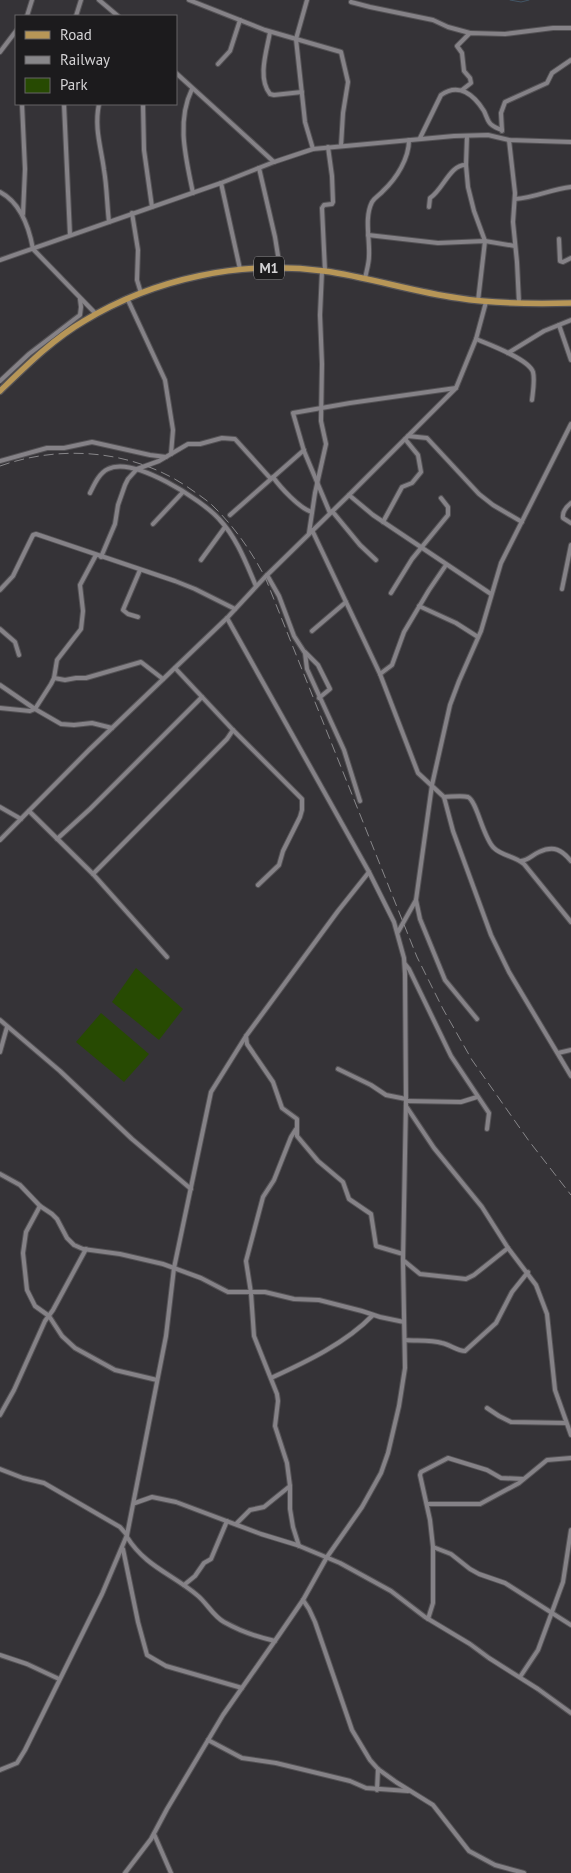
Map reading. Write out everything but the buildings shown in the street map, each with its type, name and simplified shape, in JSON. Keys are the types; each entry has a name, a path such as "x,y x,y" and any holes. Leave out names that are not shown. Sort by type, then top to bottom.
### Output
{"main road":[{"name":"M1","path":"0,391 43,351 70,330 127,298 187,278 240,269 280,268 324,271 443,296 486,302 571,303"}],"street":[{"path":"27,15 32,0"},
{"path":"76,15 82,0"},
{"path":"100,0 117,15"},
{"path":"189,0 270,32 342,54 348,85 343,114 342,146"},
{"path":"307,0 296,39 305,122 313,149"},
{"path":"351,2 433,20 448,28 470,34 504,34 554,28 571,28"},
{"path":"218,64 230,51 240,20"},
{"path":"0,52 15,32"},
{"path":"270,32 264,79 266,88 272,94 302,92"},
{"path":"462,90 469,86 470,80 464,71 462,53 457,46 470,34"},
{"path":"502,138 501,113 505,102 547,83 552,73 571,60"},
{"path":"178,75 274,162"},
{"path":"192,89 184,113 183,129 185,154 193,193"},
{"path":"420,138 441,96 446,91 453,89 462,90 477,100 491,124 502,130"},
{"path":"22,105 25,170 23,215"},
{"path":"64,105 70,235"},
{"path":"99,105 97,133 104,171 109,222"},
{"path":"143,105 144,150 152,206"},
{"path":"0,260 313,149 420,138 488,135 509,140 571,142"},
{"path":"467,136 466,165 472,203 486,241 478,301"},
{"path":"364,279 369,256 368,235 371,204 401,168 408,150 409,140"},
{"path":"509,140 515,199 513,222 519,303"},
{"path":"328,147 333,202 332,204 324,205 322,208 324,271 321,421 326,444 312,512 311,531 380,674 418,772 444,797 453,831 491,935 509,972 571,1076"},
{"path":"429,207 430,198 436,194 456,168 466,165"},
{"path":"259,168 276,237 280,268"},
{"path":"221,183 240,269"},
{"path":"515,199 535,197 552,190 571,187"},
{"path":"0,192 15,202 23,215 33,249 96,314"},
{"path":"132,213 138,250 137,280 141,293"},
{"path":"368,235 438,243 486,241 515,246"},
{"path":"559,239 560,261 563,262 571,258"},
{"path":"127,298 165,380 173,430 172,454"},
{"path":"0,381 29,354 80,315 82,307 80,299"},
{"path":"0,840 112,728 227,618 267,574 350,495 456,388 476,338 486,302"},
{"path":"508,353 544,331 571,320"},
{"path":"559,325 571,360"},
{"path":"476,338 508,353 532,369 532,400"},
{"path":"376,560 331,512 304,450 293,413 321,407 456,388"},
{"path":"477,1018 445,980 420,918 416,900 432,785 450,705 478,637 501,563 571,424"},
{"path":"101,557 115,524 118,505 128,478 137,469 166,457 190,444 200,444 222,438 235,438 272,478 307,510 312,512"},
{"path":"383,522 402,487 412,483 421,472 418,455 406,438"},
{"path":"406,438 427,438 479,494 493,505 522,522"},
{"path":"0,462 47,448 64,448 92,442 166,457"},
{"path":"230,515 304,450"},
{"path":"90,493 98,478 107,469 119,467 137,469 150,474 183,492 211,511 225,527 239,548 256,586"},
{"path":"153,524 183,492"},
{"path":"350,495 383,522 491,594"},
{"path":"391,593 421,547 448,515 448,507 441,498"},
{"path":"571,503 562,515 571,524"},
{"path":"201,560 225,527"},
{"path":"0,590 13,576 34,534 195,589 235,609"},
{"path":"562,589 571,545"},
{"path":"0,708 26,711 35,709 54,678 57,660 83,625 80,588 82,580 96,555"},
{"path":"380,674 392,665 401,637 446,565"},
{"path":"138,617 128,614 123,610 140,570"},
{"path":"267,574 279,596 294,636 303,650 317,664 330,688 319,698"},
{"path":"312,631 346,602"},
{"path":"419,606 456,623 478,637"},
{"path":"126,1873 154,1834 222,1715 303,1600 327,1557 362,1507 381,1473 388,1453 404,1383 403,1254 406,1102 404,964 398,932 369,872 254,670 227,618"},
{"path":"0,629 15,642 19,655"},
{"path":"303,650 307,669 346,755 360,801"},
{"path":"54,678 65,680 86,678 141,662 164,679"},
{"path":"175,668 233,730 302,799 300,817 283,852 279,865 258,885"},
{"path":"0,685 61,724 92,723 112,728"},
{"path":"56,839 202,697"},
{"path":"93,874 216,750 233,730"},
{"path":"444,797 469,798 472,800 486,838 492,847 498,852 521,861 571,922"},
{"path":"0,807 21,819"},
{"path":"28,811 93,874 167,957"},
{"path":"521,861 528,860 541,851 558,849 571,861"},
{"path":"0,1770 10,1767 20,1759 123,1549 135,1503 141,1460 166,1336 174,1268 211,1092 246,1036 338,910 369,872"},
{"path":"398,932 416,900"},
{"path":"404,964 409,969 451,1056 489,1113 490,1119 487,1129"},
{"path":"0,1020 60,1071 132,1139 191,1189"},
{"path":"0,1052 7,1027"},
{"path":"246,1036 247,1044 273,1082 282,1108 296,1119 297,1136 318,1161 343,1182 349,1199 371,1214 376,1246 403,1254"},
{"path":"558,1052 571,1050"},
{"path":"338,1069 371,1084 386,1095 406,1102 461,1102 477,1097"},
{"path":"406,1102 434,1148 482,1207 508,1248 528,1272 544,1301 556,1390 571,1435"},
{"path":"296,1129 274,1180 263,1197 247,1255 247,1270 256,1344 278,1399 275,1426 287,1463 290,1509 299,1546"},
{"path":"0,1174 20,1185 40,1206 57,1219 67,1238 74,1245 86,1249 144,1259 174,1268 201,1278 217,1288 228,1292 265,1292 294,1299 319,1300 404,1322"},
{"path":"40,1206 25,1234 23,1264 27,1290 35,1306 49,1316 69,1343 102,1364 126,1374 158,1380"},
{"path":"403,1260 420,1274 466,1279 474,1275 508,1248"},
{"path":"0,1415 14,1390 41,1329 86,1249"},
{"path":"405,1340 446,1343 465,1351 496,1324 512,1292 528,1272"},
{"path":"271,1378 343,1340 358,1330 373,1315"},
{"path":"486,1408 511,1422 566,1423"},
{"path":"428,1619 433,1603 433,1547 427,1504 420,1473 446,1458 451,1458 487,1470 501,1478 523,1479"},
{"path":"427,1504 478,1504 519,1483 547,1460 571,1458"},
{"path":"0,1469 23,1478 44,1483 120,1527 135,1549 152,1566 199,1596 222,1621 259,1638 275,1641"},
{"path":"236,1524 250,1510 264,1507 290,1486"},
{"path":"135,1503 155,1497 176,1502 327,1557 391,1591 428,1619 470,1644 571,1713"},
{"path":"184,1586 214,1555 227,1521"},
{"path":"120,1527 130,1524"},
{"path":"520,1677 538,1650 562,1582 571,1530"},
{"path":"433,1547 451,1554 479,1574 505,1583 571,1625"},
{"path":"123,1549 140,1632 147,1655 166,1666 242,1688"},
{"path":"303,1600 315,1622 352,1730 363,1750 378,1768 433,1805 469,1851 495,1866 524,1873"},
{"path":"0,1655 27,1664 59,1679"},
{"path":"208,1740 238,1757 276,1762 343,1779 366,1788 377,1790 411,1790"},
{"path":"377,1790 378,1768"},
{"path":"154,1834 171,1873"}],"green space":[{"path":"136,968 183,1009 159,1040 112,1002"},
{"path":"101,1013 149,1054 124,1082 76,1042"}],"waterway":[{"path":"510,0 521,2 529,0"}],"railway":[{"path":"0,466 24,459 73,453 97,454 145,465 168,475 189,488 211,504 234,529 265,577 417,957 443,1009 472,1060 529,1141 571,1195"}]}
